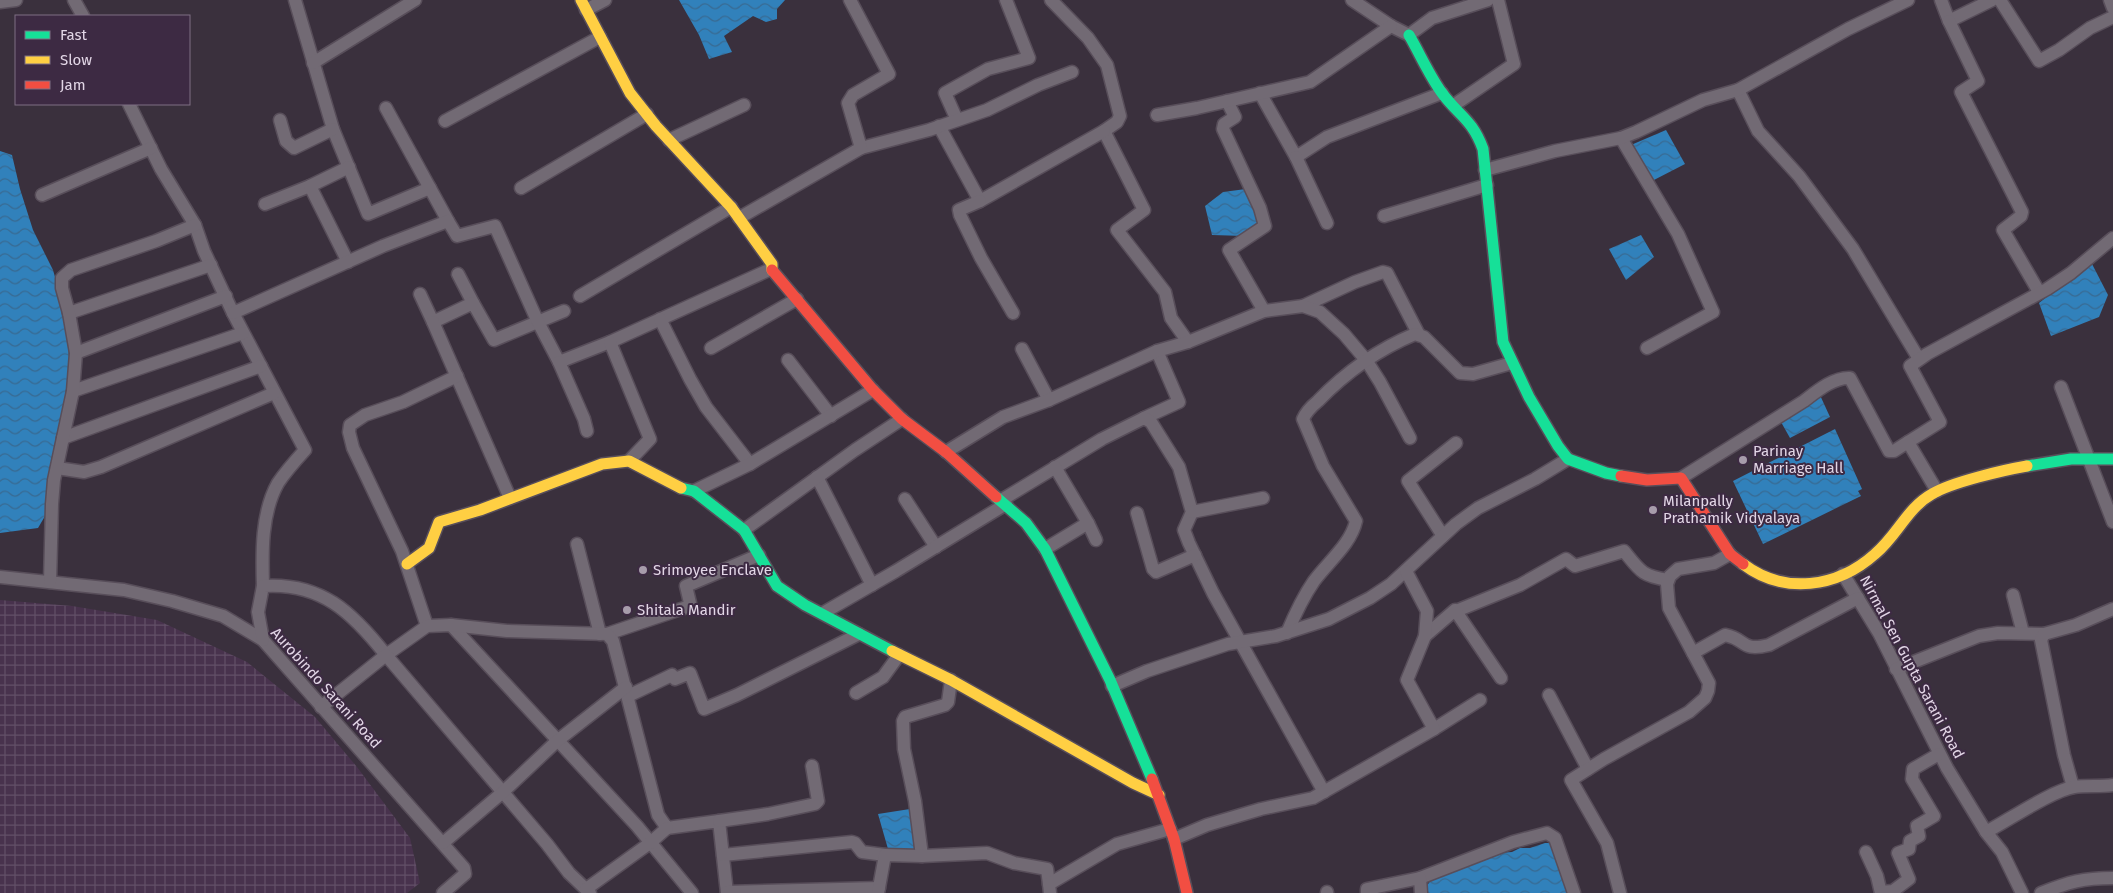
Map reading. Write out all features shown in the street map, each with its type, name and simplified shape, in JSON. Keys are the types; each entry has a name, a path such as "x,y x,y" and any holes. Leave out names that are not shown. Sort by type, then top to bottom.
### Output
{"street":[{"path":"0,2 16,0"},
{"path":"74,0 82,15"},
{"path":"295,0 333,129 368,214 430,188"},
{"path":"313,63 415,0"},
{"path":"605,0 583,5 630,93 646,114 735,212 772,264 771,269 872,390 902,419 946,452 1026,523 1045,549 1112,686 1159,795 1172,834 1187,893"},
{"path":"850,0 889,74 853,95 848,103 861,148"},
{"path":"957,120 945,93 988,70 1029,58 1006,0"},
{"path":"1352,0 1391,26 1409,35 1442,93 1468,120 1477,133 1483,149 1503,342 1512,363 1558,446 1568,459 1606,474 1647,480 1681,478 1819,390 1843,378 1850,378 1889,451 1894,451 1940,422 1910,366 1919,359 2038,292 2047,289 2071,273 2113,238"},
{"path":"1409,35 1432,18 1488,0"},
{"path":"1454,105 1514,64 1498,0"},
{"path":"1485,170 1555,151 1621,138 1703,100 1738,90 1848,29 1908,0"},
{"path":"1940,0 1978,81 1961,92 2022,212 2020,216 2002,230 2038,292"},
{"path":"1949,21 1992,0"},
{"path":"2000,0 2039,61 2059,50 2090,28 2113,17"},
{"path":"2110,0 2113,8"},
{"path":"1013,313 982,258 959,210 980,201 1104,131 1117,122 1120,116 1107,65 1088,38 1054,1"},
{"path":"1157,115 1310,82 1391,26"},
{"path":"445,121 600,37"},
{"path":"580,296 735,212 861,148 987,110 1038,85 1072,72"},
{"path":"1738,90 1758,130 1799,176 1853,249 1919,359"},
{"path":"1260,93 1296,157 1328,224"},
{"path":"1296,157 1327,137 1442,93"},
{"path":"1227,101 1234,117 1224,124 1224,130 1260,208 1265,226 1229,250 1264,312"},
{"path":"132,105 150,148 195,225 211,266 233,312 305,450 277,485 267,514 262,557 263,586 258,612 263,640"},
{"path":"669,140 744,105"},
{"path":"386,108 457,236 495,226 584,419 587,431"},
{"path":"521,188 646,114"},
{"path":"280,120 286,141 294,148 333,129"},
{"path":"939,126 980,201"},
{"path":"1104,131 1144,210 1117,230 1165,292 1171,318 1188,342"},
{"path":"1621,138 1678,234 1713,312 1646,348"},
{"path":"42,195 150,148"},
{"path":"265,204 310,186 349,166"},
{"path":"1384,216 1487,185"},
{"path":"310,186 348,262"},
{"path":"233,312 383,246 448,221"},
{"path":"50,582 52,504 72,391 76,353 69,313 61,284 62,278 66,273 88,264 156,241 195,225"},
{"path":"69,313 211,266"},
{"path":"558,362 610,342 771,269"},
{"path":"946,452 1003,418 1157,351 1188,342 1264,312 1303,306 1355,282 1384,272 1419,334 1460,373 1473,374 1512,363"},
{"path":"458,274 494,340 537,320 564,311"},
{"path":"420,294 510,498"},
{"path":"76,353 226,296"},
{"path":"711,348 797,299"},
{"path":"433,322 473,303"},
{"path":"1303,306 1320,312 1344,334 1366,360 1410,438"},
{"path":"660,319 706,407 750,464"},
{"path":"72,391 244,333"},
{"path":"1287,633 1298,606 1315,580 1352,533 1356,521 1323,466 1303,419 1307,412 1334,384 1366,360 1410,336 1419,334"},
{"path":"610,342 650,439 629,461"},
{"path":"1022,349 1048,400"},
{"path":"823,613 936,547 1055,466 1102,439 1179,402 1157,351"},
{"path":"788,360 831,416"},
{"path":"63,438 261,366"},
{"path":"427,626 407,564 353,448 349,432 350,426 364,415 403,402 457,376"},
{"path":"2062,387 2113,522"},
{"path":"694,491 750,464 872,390"},
{"path":"57,468 84,472 101,467 274,393"},
{"path":"1144,418 1151,422 1179,467 1192,512 1184,530 1195,555 1324,792"},
{"path":"744,530 902,419"},
{"path":"1908,442 1937,491"},
{"path":"1443,536 1408,481 1456,443"},
{"path":"1112,686 1175,661 1228,644 1287,633 1329,619 1370,598 1391,584 1443,536 1478,508 1535,480 1568,459"},
{"path":"1844,574 1876,554 1916,505 1937,491 1952,485 2024,466 2071,459 2113,459"},
{"path":"407,564 426,552 435,537 439,522 602,464 629,461 678,487 694,491 727,515 744,530 777,586 805,605 899,655 951,680 1133,783 1159,795"},
{"path":"1055,466 1096,540"},
{"path":"817,477 872,585"},
{"name":"Nirmal Sen Gupta Sarani Road","path":"1681,478 1730,554 1754,572 1774,581 1803,584 1832,579 1844,574 1879,634 1940,754 1986,832 2002,852 2022,893"},
{"path":"1192,512 1264,498"},
{"path":"905,499 936,547"},
{"path":"1138,513 1153,569 1156,572 1195,555"},
{"path":"1045,549 1088,523"},
{"path":"577,544 604,634 613,641 658,815 667,828"},
{"path":"1425,636 1455,610 1520,585 1566,559 1575,566 1624,551 1642,572 1649,577 1668,580"},
{"path":"1620,893 1607,843 1571,780 1689,712 1705,698 1709,683 1668,608 1667,584 1670,576 1678,570 1714,563 1730,554"},
{"path":"321,707 386,655 427,626 451,625 507,631 604,634 687,607 690,603 686,586 760,555"},
{"path":"1406,571 1427,611 1425,636 1407,680 1434,729"},
{"name":"Aurobindo Sarani Road","path":"0,577 124,590 172,601 223,616 263,640 464,868 465,874 443,893"},
{"path":"263,586 283,585 315,592 336,603 373,638 569,873 588,891 667,828 768,814 815,804 818,801 812,766"},
{"path":"2013,595 2023,633"},
{"path":"1693,653 1725,635 1734,636 1742,644 1755,648 1769,644 1858,598"},
{"path":"1896,669 1979,636 1998,633 2044,634 2076,625 2113,609"},
{"path":"1456,611 1501,678"},
{"path":"451,625 650,842 691,892"},
{"path":"443,843 557,742 627,692 672,675 675,679 690,673 704,709 737,695 859,634"},
{"path":"2044,634 2041,640 2064,755 2073,787"},
{"path":"856,693 883,677 899,655"},
{"path":"922,856 915,802 904,749 903,721 905,717 945,705 948,702 951,680"},
{"path":"1549,695 1588,769"},
{"path":"723,855 852,842 858,845 862,852 885,855 994,854 1014,863 1047,869 1050,888 1117,844 1172,834 1261,809 1313,798 1434,729 1480,700"},
{"path":"1866,852 1878,876 1881,893 1893,891 1908,880 1898,853 1909,849 1910,841 1919,836 1917,826 1934,816 1912,779 1913,768 1940,754"},
{"path":"1986,832 2053,795 2073,787 2097,788 2113,785"},
{"path":"719,821 727,892 878,890 885,855"},
{"path":"1367,893 1367,889 1420,878 1513,842 1547,833 1555,838 1574,893"},
{"path":"1420,878 1421,893"},
{"path":"2041,893 2070,881 2091,878 2113,878"}],"shaded area":[{"path":"0,600 72,606 157,620 247,662 315,717 357,767 410,838 420,883 407,893 0,893"}],"water":[{"path":"679,0 785,0 777,9 777,19 766,22 753,16 724,36 732,52 709,59 699,35"},
{"path":"1666,130 1685,164 1652,181 1631,145"},
{"path":"0,151 12,155 33,230 53,270 79,361 48,511 38,528 0,533"},
{"path":"1246,189 1260,221 1245,236 1212,235 1205,206 1223,192"},
{"path":"1641,235 1654,257 1626,280 1609,249"},
{"path":"2091,262 2108,295 2099,317 2051,336 2039,303"},
{"path":"1819,393 1830,417 1790,438 1777,415"},
{"path":"1835,429 1862,489 1858,491 1861,496 1763,544 1733,481"},
{"path":"910,809 920,850 888,849 878,814"},
{"path":"1550,843 1553,846 1572,893 1425,893 1426,887 1434,876 1499,853 1512,852 1520,848 1530,848"}],"traffic: fast":[{"path":"1409,35 1437,86 1448,101 1470,124 1483,149 1503,342 1529,397 1558,446 1568,459 1606,473 1621,476"},
{"path":"2027,466 2071,459 2113,459"},
{"path":"681,488 694,491 744,530 777,586 805,605 892,651"},
{"path":"996,497 1026,523 1045,549 1110,680 1152,779"}],"traffic: slow":[{"path":"581,0 630,93 656,126 731,207 772,264 772,270"},
{"path":"407,564 429,548 439,522 480,510 602,464 629,461 681,488"},
{"path":"1743,564 1759,574 1776,580 1793,583 1827,580 1844,574 1875,554 1890,539 1909,514 1932,494 1992,473 2027,466"},
{"path":"892,651 951,680 1133,783 1159,795"}],"traffic: jam":[{"path":"772,270 873,390 902,419 946,452 996,497"},
{"path":"1621,476 1647,480 1681,478 1730,554 1743,564"},
{"path":"1152,779 1174,839 1187,893"}],"place":[{"name":"Parinay Marriage Hall","path":"1743,460"},
{"name":"Milanpally Prathamik Vidyalaya","path":"1653,510"},
{"name":"Srimoyee Enclave","path":"643,570"},
{"name":"Shitala Mandir","path":"627,610"}]}
